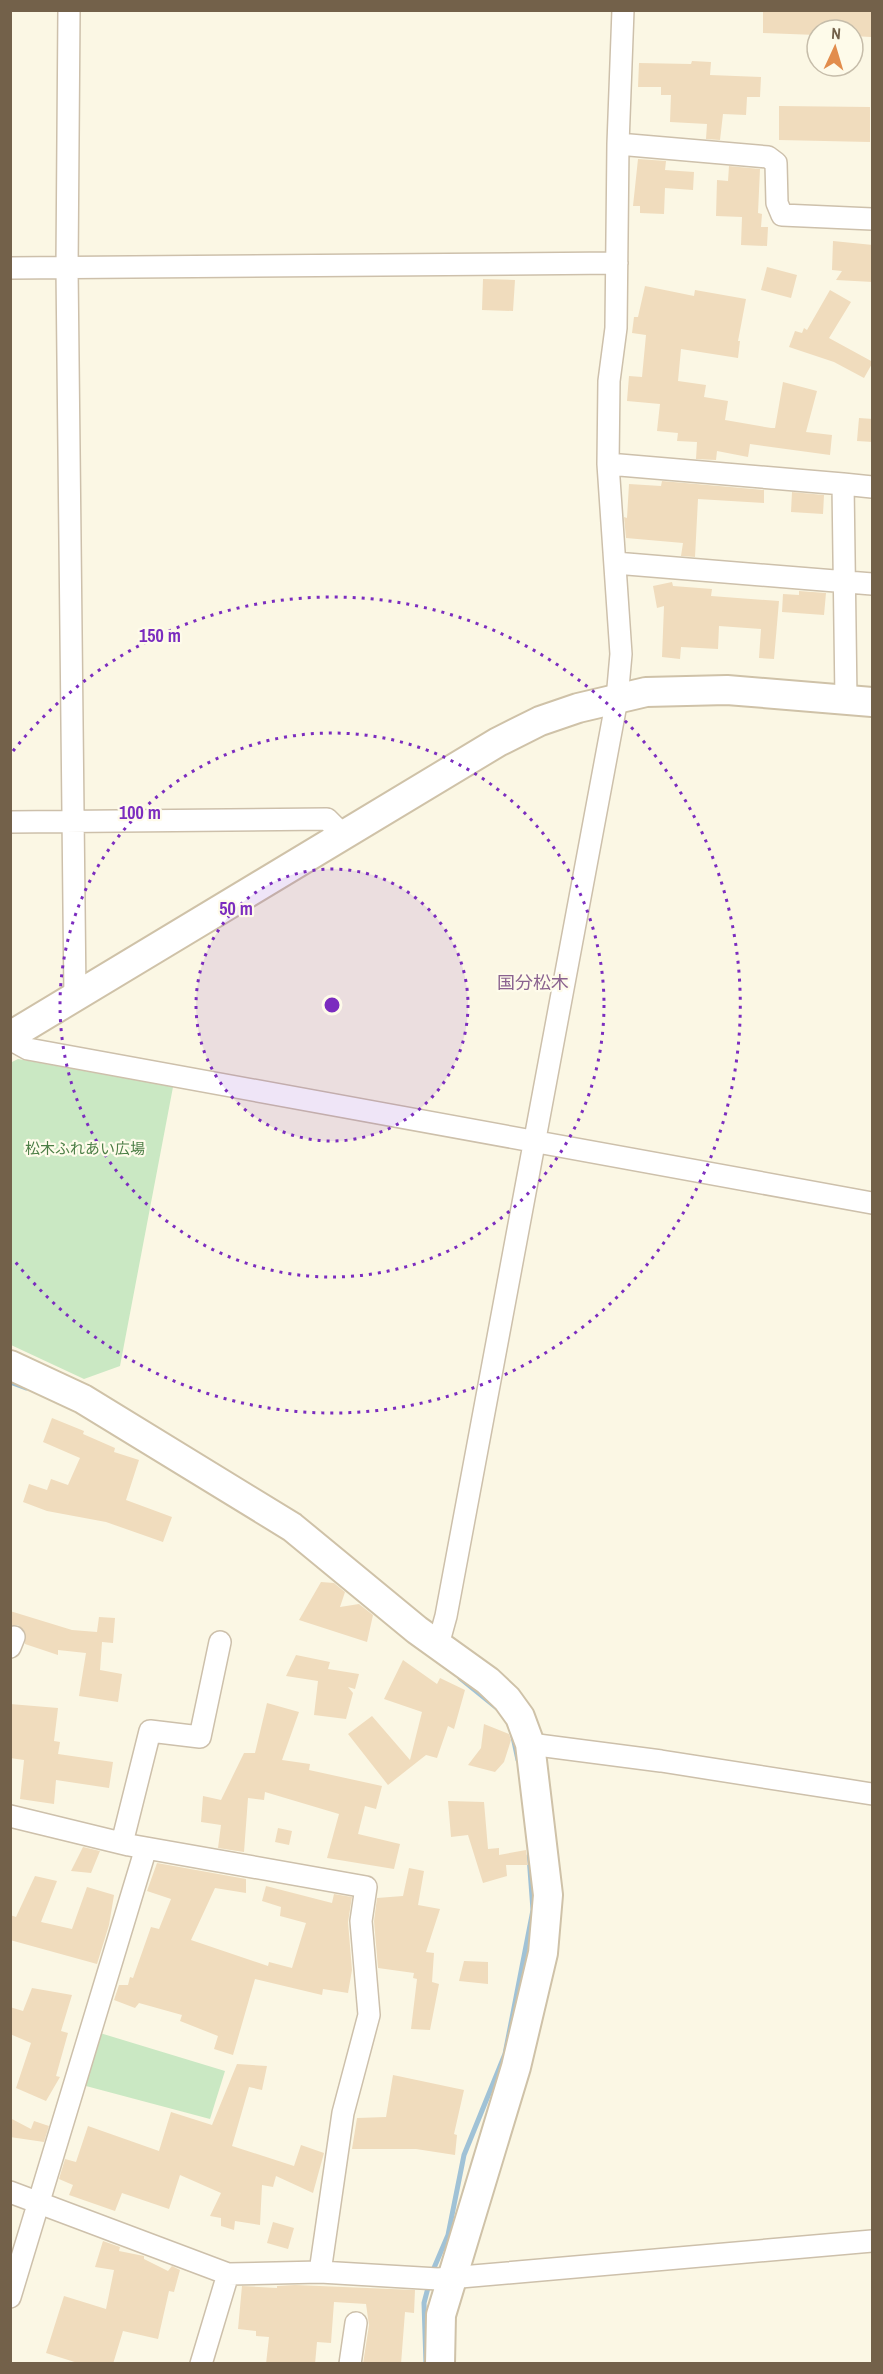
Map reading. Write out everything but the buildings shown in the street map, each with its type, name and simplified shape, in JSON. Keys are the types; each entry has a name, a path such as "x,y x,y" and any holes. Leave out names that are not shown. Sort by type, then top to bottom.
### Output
{"street":[{"path":"69,10 67,268 75,996"},
{"path":"438,1645 446,1616 617,699 621,654 608,464 609,381 616,328 618,144 623,10"},
{"path":"618,144 768,158 776,163 777,203 782,215 873,219"},
{"path":"10,268 617,263"},
{"path":"608,464 873,487"},
{"path":"843,484 843,581 859,701 688,690 646,692 578,708 508,736 75,996 10,1038 28,1049 873,1203"},
{"path":"615,563 873,584"},
{"path":"10,822 327,819 343,836"},
{"path":"10,1365 83,1399 292,1527 438,1645 488,1682 507,1700 520,1717 530,1744 548,1895 543,1953 516,2067 438,2278 441,2315 440,2364"},
{"path":"122,1843 150,1731 200,1737 220,1642"},
{"path":"530,1744 661,1761 873,1794"},
{"path":"10,1816 146,1848 366,1887 361,1921 369,2015 343,2113 320,2272"},
{"path":"10,2297 41,2202 146,1848"},
{"path":"10,2192 228,2274 320,2272 438,2278 873,2241"},
{"path":"201,2364 228,2274"},
{"path":"350,2364 356,2323"}],"green space":[{"name":"松木ふれあい広場","path":"18,1059 173,1087 120,1366 84,1379 11,1345 10,1063"},
{"path":"100,2033 225,2071 210,2119 86,2086"}],"waterway":[{"path":"10,1382 26,1388"},
{"path":"460,1678 497,1708"},
{"path":"513,1737 518,1760"},
{"path":"431,2275 448,2235 464,2155 505,2054 533,1910 529,1856"},
{"path":"426,2364 424,2303 429,2284"}],"district":[{"name":"国分松木","path":"533,982"}]}
